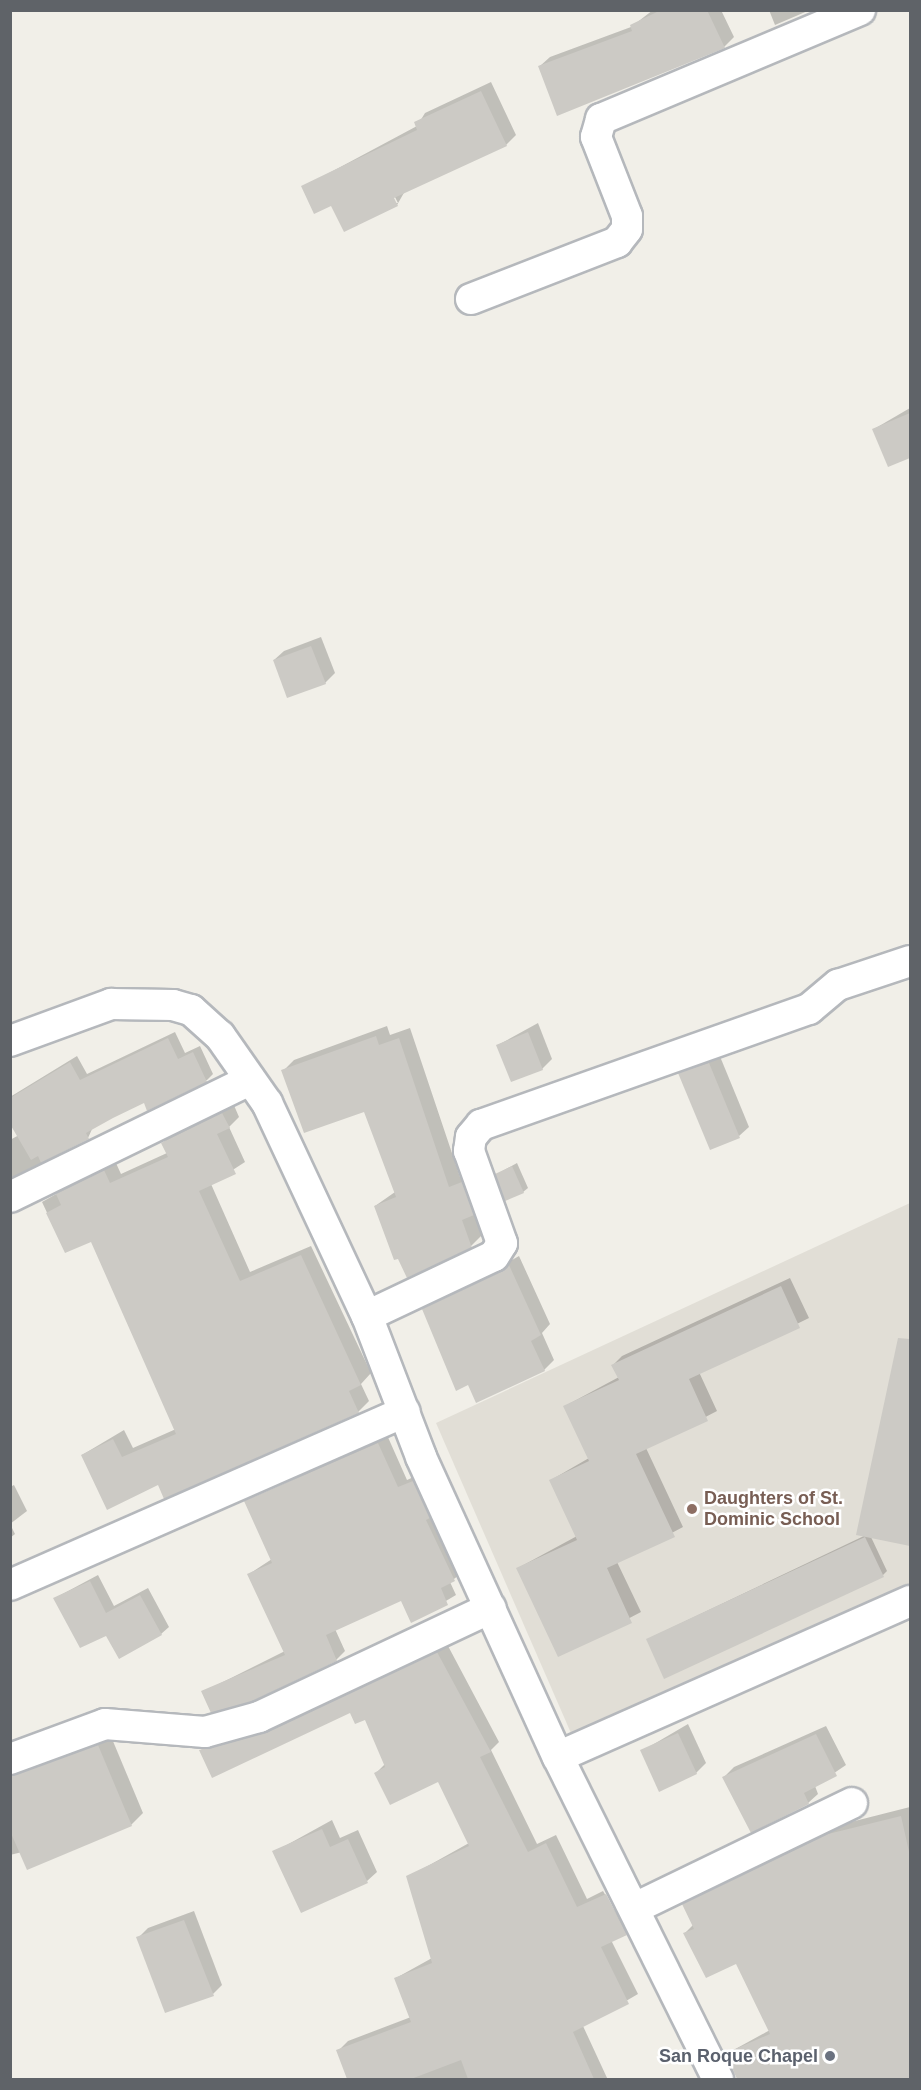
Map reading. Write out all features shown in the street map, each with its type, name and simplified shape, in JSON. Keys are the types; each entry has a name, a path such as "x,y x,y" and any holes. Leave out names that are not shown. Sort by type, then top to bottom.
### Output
{"street":[{"path":"471,299 617,242 627,230 627,216 596,137 601,119 860,10"},
{"path":"367,1316 494,1256 502,1243 501,1228 469,1151 471,1137 481,1125 808,1009 838,985 910,962"},
{"path":"10,1041 111,1005 173,1005 191,1010 220,1036 267,1103 367,1316 405,1412 558,1757 718,2079"},
{"path":"10,1197 249,1080"},
{"path":"10,1585 405,1412"},
{"path":"558,1757 910,1601"},
{"path":"10,1759 105,1724 205,1732 259,1717 491,1608"},
{"path":"635,1908 852,1803"}],"shaded area":[{"name":"Daughters of St. Dominic School","path":"910,1203 910,1594 574,1740 436,1423"}],"building":[{"path":"661,10 707,10 725,48 557,116 538,66 632,31 630,25"},
{"path":"481,91 507,146 394,198 398,206 344,232 331,206 314,214 301,186 417,130 414,122"},
{"path":"910,413 910,458 888,467 872,429"},
{"path":"311,646 326,684 287,698 273,660"},
{"path":"528,1032 543,1070 511,1082 496,1045"},
{"path":"376,1036 379,1045 399,1038 449,1187 462,1182 474,1215 462,1220 472,1248 407,1278 398,1259 394,1260 374,1206 396,1197 364,1112 304,1133 281,1070"},
{"path":"168,1038 178,1059 193,1052 207,1082 147,1111 144,1103 113,1118 86,1133 89,1139 41,1163 38,1156 31,1160 10,1124 10,1098 70,1062 80,1080"},
{"path":"709,1063 740,1138 710,1150 678,1073"},
{"path":"222,1113 230,1128 217,1134 236,1174 199,1191 240,1281 301,1255 361,1385 349,1391 359,1413 164,1499 158,1485 107,1510 81,1455 113,1439 122,1457 176,1434 91,1242 65,1253 46,1213 61,1205 56,1194 104,1170 110,1183 168,1157 161,1143"},
{"path":"512,1166 524,1193 505,1201 495,1174"},
{"path":"509,1265 541,1335 531,1341 545,1371 476,1403 468,1385 456,1391 422,1309"},
{"path":"781,1286 800,1328 689,1379 708,1421 636,1454 675,1537 607,1568 632,1623 558,1657 516,1568 577,1540 549,1480 589,1461 563,1406 619,1380 611,1365"},
{"path":"898,1338 910,1339 910,1546 856,1535"},
{"path":"378,1443 398,1487 413,1481 430,1518 426,1520 455,1581 441,1588 448,1605 411,1623 401,1601 326,1635 337,1661 253,1701 211,1713 201,1691 285,1655 247,1574 272,1563 244,1501"},
{"path":"865,1537 884,1577 664,1679 646,1639"},
{"path":"90,1581 106,1613 140,1595 162,1635 119,1659 106,1636 80,1648 53,1598"},
{"path":"437,1652 491,1752 480,1757 528,1852 546,1843 577,1907 606,1894 627,1935 601,1947 629,2004 573,2032 594,2079 468,2079 461,2060 411,2079 347,2079 336,2050 411,2022 394,1978 432,1963 406,1876 469,1846 438,1782 390,1805 374,1773 385,1767 365,1720 355,1724 350,1713 212,1778 199,1750 266,1733"},
{"path":"678,1733 697,1774 659,1792 640,1750"},
{"path":"816,1734 837,1776 804,1793 809,1804 751,1833 722,1777"},
{"path":"98,1745 132,1826 27,1870 10,1831 10,1776"},
{"path":"901,1816 910,1856 910,2079 737,2079 726,2053 770,2034 736,1964 706,1978 683,1933 694,1929 682,1904 828,1834"},
{"path":"322,1829 330,1847 348,1839 368,1883 301,1913 272,1851"},
{"path":"184,1920 214,1996 165,2013 136,1937"}],"place":[{"name":"Daughters of St. Dominic School","path":"692,1509"},
{"name":"San Roque Chapel","path":"830,2056"}]}
